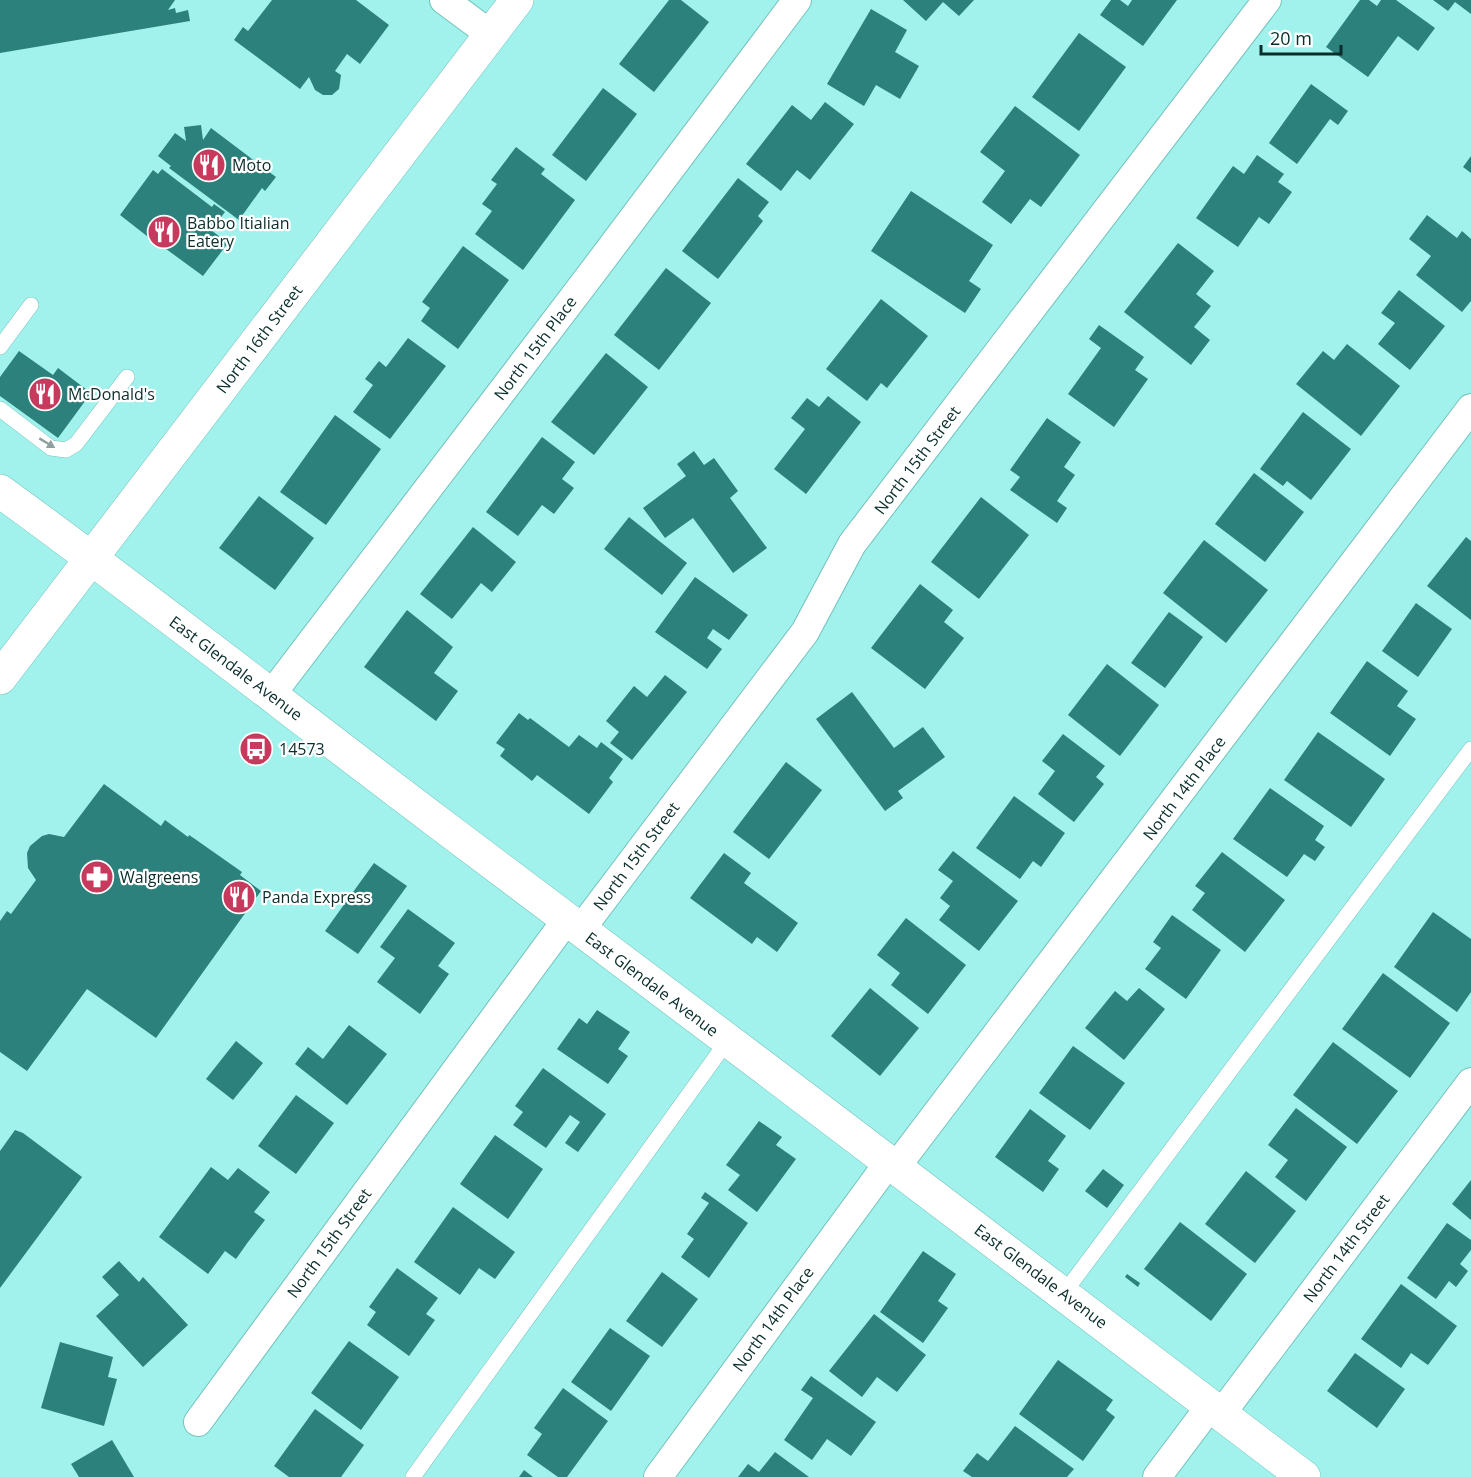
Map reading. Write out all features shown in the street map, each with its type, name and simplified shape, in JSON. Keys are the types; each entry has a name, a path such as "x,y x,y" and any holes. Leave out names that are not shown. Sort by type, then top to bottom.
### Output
{"main road":[{"name":"North 16th Street","path":"0,678 517,0"},
{"name":"East Glendale Avenue","path":"0,491 1064,1293 1304,1477"}],"street":[{"path":"444,0 490,34"},
{"name":"North 15th Place","path":"271,695 797,0"},
{"name":"North 15th Street","path":"198,1422 574,924 805,632 852,544 1267,0"},
{"name":"North 14th Place","path":"658,1477 893,1164 1471,408"},
{"name":"North 14th Street","path":"1157,1477 1216,1410 1471,1082"}],"lane":[{"path":"0,347 31,305"},
{"path":"0,409 51,448 66,450 76,444 127,377"},
{"path":"1064,1293 1471,749"},
{"path":"413,1477 728,1040"}],"building":[{"path":"0,0 175,0 168,10 175,8 176,13 188,10 190,21 0,53"},
{"path":"272,0 356,0 389,25 360,64 347,54 335,71 341,75 339,89 332,95 323,95 315,90 309,77 300,89 234,40 243,27 248,31"},
{"path":"669,0 681,0 709,22 654,92 619,64"},
{"path":"903,0 974,0 959,16 943,2 926,21"},
{"path":"1111,0 1120,0 1128,6 1132,0 1177,0 1143,46 1100,15"},
{"path":"1360,0 1369,0 1377,6 1381,0 1396,0 1435,28 1418,51 1398,36 1368,77 1326,47"},
{"path":"1433,0 1471,0 1471,14 1455,2 1448,11"},
{"path":"871,9 907,30 895,52 919,66 900,99 876,85 864,106 827,84"},
{"path":"1079,33 1126,67 1079,131 1032,97"},
{"path":"1311,84 1348,111 1338,125 1330,119 1297,164 1269,143"},
{"path":"603,88 637,114 586,181 552,155"},
{"path":"825,102 854,124 810,180 797,170 781,191 746,164 792,105 811,120"},
{"path":"1015,106 1080,155 1041,207 1030,199 1011,224 982,202 1005,171 980,152"},
{"path":"201,125 203,140 211,128 276,177 265,191 262,188 239,220 169,168 171,166 158,156 175,133 186,141 184,127"},
{"path":"516,147 545,169 541,174 575,200 523,270 475,234 492,211 482,204 497,184 491,180"},
{"path":"1257,155 1284,174 1278,182 1292,192 1269,224 1259,217 1238,247 1196,218 1233,166 1244,174"},
{"path":"1471,156 1471,173 1463,167"},
{"path":"162,169 212,207 214,204 225,212 211,230 228,243 203,276 120,215 153,170 158,174"},
{"path":"738,178 769,202 758,216 763,221 718,279 682,251"},
{"path":"911,191 993,245 969,281 981,289 965,313 871,251"},
{"path":"1427,215 1457,238 1462,231 1471,239 1471,301 1462,312 1416,275 1431,256 1409,239"},
{"path":"1178,243 1214,271 1196,294 1211,306 1194,327 1210,340 1191,365 1124,312"},
{"path":"463,246 509,280 458,349 421,321 430,308 422,302"},
{"path":"666,268 711,303 659,370 614,335"},
{"path":"1399,290 1445,326 1410,370 1378,344 1395,323 1381,313"},
{"path":"881,299 928,336 887,388 881,383 867,401 826,369"},
{"path":"1099,325 1144,357 1135,370 1148,379 1114,427 1068,394 1101,348 1089,339"},
{"path":"408,338 446,366 390,439 353,412 373,385 365,379 379,361 386,367"},
{"path":"1347,344 1400,386 1361,436 1296,384 1323,351 1334,360"},
{"name":"McDonald's","path":"19,351 53,375 58,368 91,393 58,438 0,396 0,377"},
{"path":"606,353 648,387 594,455 551,422"},
{"path":"828,396 861,422 806,494 774,469 805,429 791,418 807,398 819,407"},
{"path":"1303,412 1351,449 1311,500 1287,481 1283,486 1260,469"},
{"path":"335,415 381,449 326,525 280,492"},
{"path":"1047,418 1081,442 1064,467 1075,475 1057,501 1067,508 1057,523 1010,490 1020,477 1010,470"},
{"path":"542,437 575,462 562,479 574,488 554,514 542,505 518,536 486,512"},
{"path":"694,451 704,465 714,458 738,491 730,498 767,548 733,573 693,518 665,538 643,508 686,476 677,464"},
{"path":"1254,473 1304,512 1265,562 1215,524"},
{"path":"259,496 314,538 275,590 219,548"},
{"path":"981,497 1029,535 979,599 931,562"},
{"path":"629,517 687,563 662,595 604,549"},
{"path":"473,527 516,562 492,592 481,583 452,619 420,594"},
{"path":"1466,537 1471,541 1471,620 1427,586"},
{"path":"1204,540 1268,590 1226,643 1163,593"},
{"path":"695,577 748,615 729,640 713,629 707,638 722,649 707,669 655,632"},
{"path":"920,584 953,610 944,622 964,638 925,689 871,648"},
{"path":"1416,603 1452,629 1418,677 1382,651"},
{"path":"407,610 453,647 434,673 458,691 436,721 364,667"},
{"path":"1169,612 1203,637 1165,688 1131,663"},
{"path":"1367,661 1408,691 1397,706 1416,719 1390,756 1330,713"},
{"path":"1107,664 1159,705 1120,756 1068,715"},
{"path":"665,675 687,692 632,760 610,743 619,732 606,721 634,686 647,697"},
{"path":"852,692 894,748 923,727 945,757 898,791 903,798 885,811 816,719"},
{"path":"519,713 528,720 530,718 569,747 579,735 597,748 601,742 623,759 609,778 613,782 589,814 537,775 532,781 500,756 505,749 496,743"},
{"path":"1318,732 1385,779 1351,827 1284,780"},
{"path":"1063,734 1105,766 1096,777 1104,784 1074,822 1038,794 1055,771 1042,761"},
{"path":"250,739 258,746 258,755 245,745"},
{"path":"786,762 822,790 769,859 733,832"},
{"path":"104,784 161,826 165,820 188,837 189,835 195,839 242,872 240,875 261,891 156,1038 87,989 27,1071 0,1052 0,921 7,911 11,914 36,880 28,868 27,853 30,846 42,836 49,834 64,837"},
{"path":"1270,788 1324,826 1315,840 1325,847 1315,861 1304,854 1287,877 1233,839"},
{"path":"1014,796 1065,833 1041,867 1033,861 1020,879 976,848"},
{"path":"953,851 1018,901 979,951 939,920 950,906 940,898 953,881 938,870"},
{"path":"1222,852 1285,900 1245,952 1192,910 1205,893 1195,886"},
{"path":"724,853 751,873 744,883 798,923 777,952 757,937 752,944 690,898"},
{"path":"374,863 407,886 358,954 325,931"},
{"path":"408,909 455,943 438,966 449,974 420,1014 377,982 395,958 380,947"},
{"path":"1433,912 1471,939 1471,992 1457,1012 1394,967"},
{"path":"1172,915 1221,950 1186,999 1145,969 1161,948 1153,942"},
{"path":"906,918 966,965 928,1014 891,985 900,973 877,955"},
{"path":"1383,973 1450,1023 1410,1078 1342,1029"},
{"path":"870,988 919,1028 880,1076 831,1036"},
{"path":"1139,988 1165,1009 1124,1060 1085,1028 1115,991 1127,1001"},
{"path":"597,1010 630,1032 618,1049 628,1056 608,1084 557,1049 579,1018 587,1024"},
{"path":"349,1025 387,1054 347,1105 295,1064 308,1047 323,1059"},
{"path":"236,1041 263,1063 233,1100 206,1079"},
{"path":"1333,1042 1398,1091 1357,1144 1293,1095"},
{"path":"1073,1046 1125,1083 1090,1130 1039,1093"},
{"path":"543,1068 606,1114 578,1152 565,1143 580,1122 570,1115 546,1148 513,1125 523,1112 515,1106"},
{"path":"296,1095 334,1123 296,1174 258,1146"},
{"path":"1296,1108 1347,1147 1306,1201 1275,1177 1288,1160 1268,1145"},
{"path":"1030,1109 1066,1136 1048,1161 1059,1169 1043,1192 995,1157"},
{"path":"759,1121 782,1137 776,1145 796,1159 757,1212 728,1190 740,1175 726,1165"},
{"path":"15,1130 23,1133 82,1177 0,1288 0,1151"},
{"path":"495,1135 543,1169 508,1219 460,1184"},
{"path":"211,1167 228,1180 238,1168 270,1192 254,1212 265,1220 236,1259 225,1251 208,1274 159,1237"},
{"path":"1103,1169 1124,1185 1107,1208 1085,1191"},
{"path":"1246,1171 1296,1211 1255,1263 1205,1224"},
{"path":"1471,1180 1471,1220 1452,1204"},
{"path":"705,1192 748,1223 709,1278 681,1257 694,1239 687,1234 709,1203 701,1198"},
{"path":"453,1207 515,1252 495,1279 479,1268 460,1295 414,1262"},
{"path":"1180,1222 1247,1274 1211,1321 1144,1269"},
{"path":"1447,1223 1471,1240 1471,1250 1460,1264 1468,1271 1456,1287 1449,1281 1436,1299 1407,1278"},
{"path":"923,1251 956,1274 938,1301 948,1308 923,1343 880,1312"},
{"path":"119,1261 139,1282 143,1277 188,1325 143,1367 96,1316 119,1295 102,1277"},
{"path":"397,1268 438,1298 426,1314 435,1320 409,1356 367,1325 376,1312 369,1307"},
{"path":"662,1272 698,1299 662,1347 626,1321"},
{"path":"1127,1274 1140,1283 1138,1287 1125,1277"},
{"path":"1401,1284 1457,1326 1428,1365 1411,1353 1401,1368 1361,1339"},
{"path":"874,1314 926,1355 897,1392 877,1377 862,1397 829,1371"},
{"path":"610,1328 650,1356 611,1411 571,1382"},
{"path":"349,1341 399,1377 361,1430 311,1393"},
{"path":"60,1342 113,1357 108,1377 117,1379 104,1426 41,1408"},
{"path":"1355,1353 1405,1389 1377,1428 1327,1391"},
{"path":"1058,1360 1113,1400 1106,1410 1115,1417 1083,1461 1019,1414"},
{"path":"811,1376 876,1422 851,1456 827,1439 812,1460 784,1440 813,1398 801,1390"},
{"path":"563,1388 608,1421 567,1477 558,1477 527,1455 542,1434 534,1428"},
{"path":"315,1409 364,1445 341,1477 289,1477 274,1466"},
{"path":"1015,1426 1074,1469 1067,1477 972,1477 963,1471 977,1453 988,1461"},
{"path":"112,1440 134,1477 79,1477 71,1464"},
{"path":"775,1452 809,1477 738,1477 748,1464 759,1472"},
{"path":"524,1470 533,1477 519,1477"}],"place":[{"name":"Moto","path":"209,165"},
{"name":"Babbo Itialian Eatery","path":"164,232"},
{"name":"McDonald's","path":"45,394"},
{"name":"14573","path":"256,749"},
{"name":"Walgreens","path":"97,877"},
{"name":"Panda Express","path":"239,897"}]}
